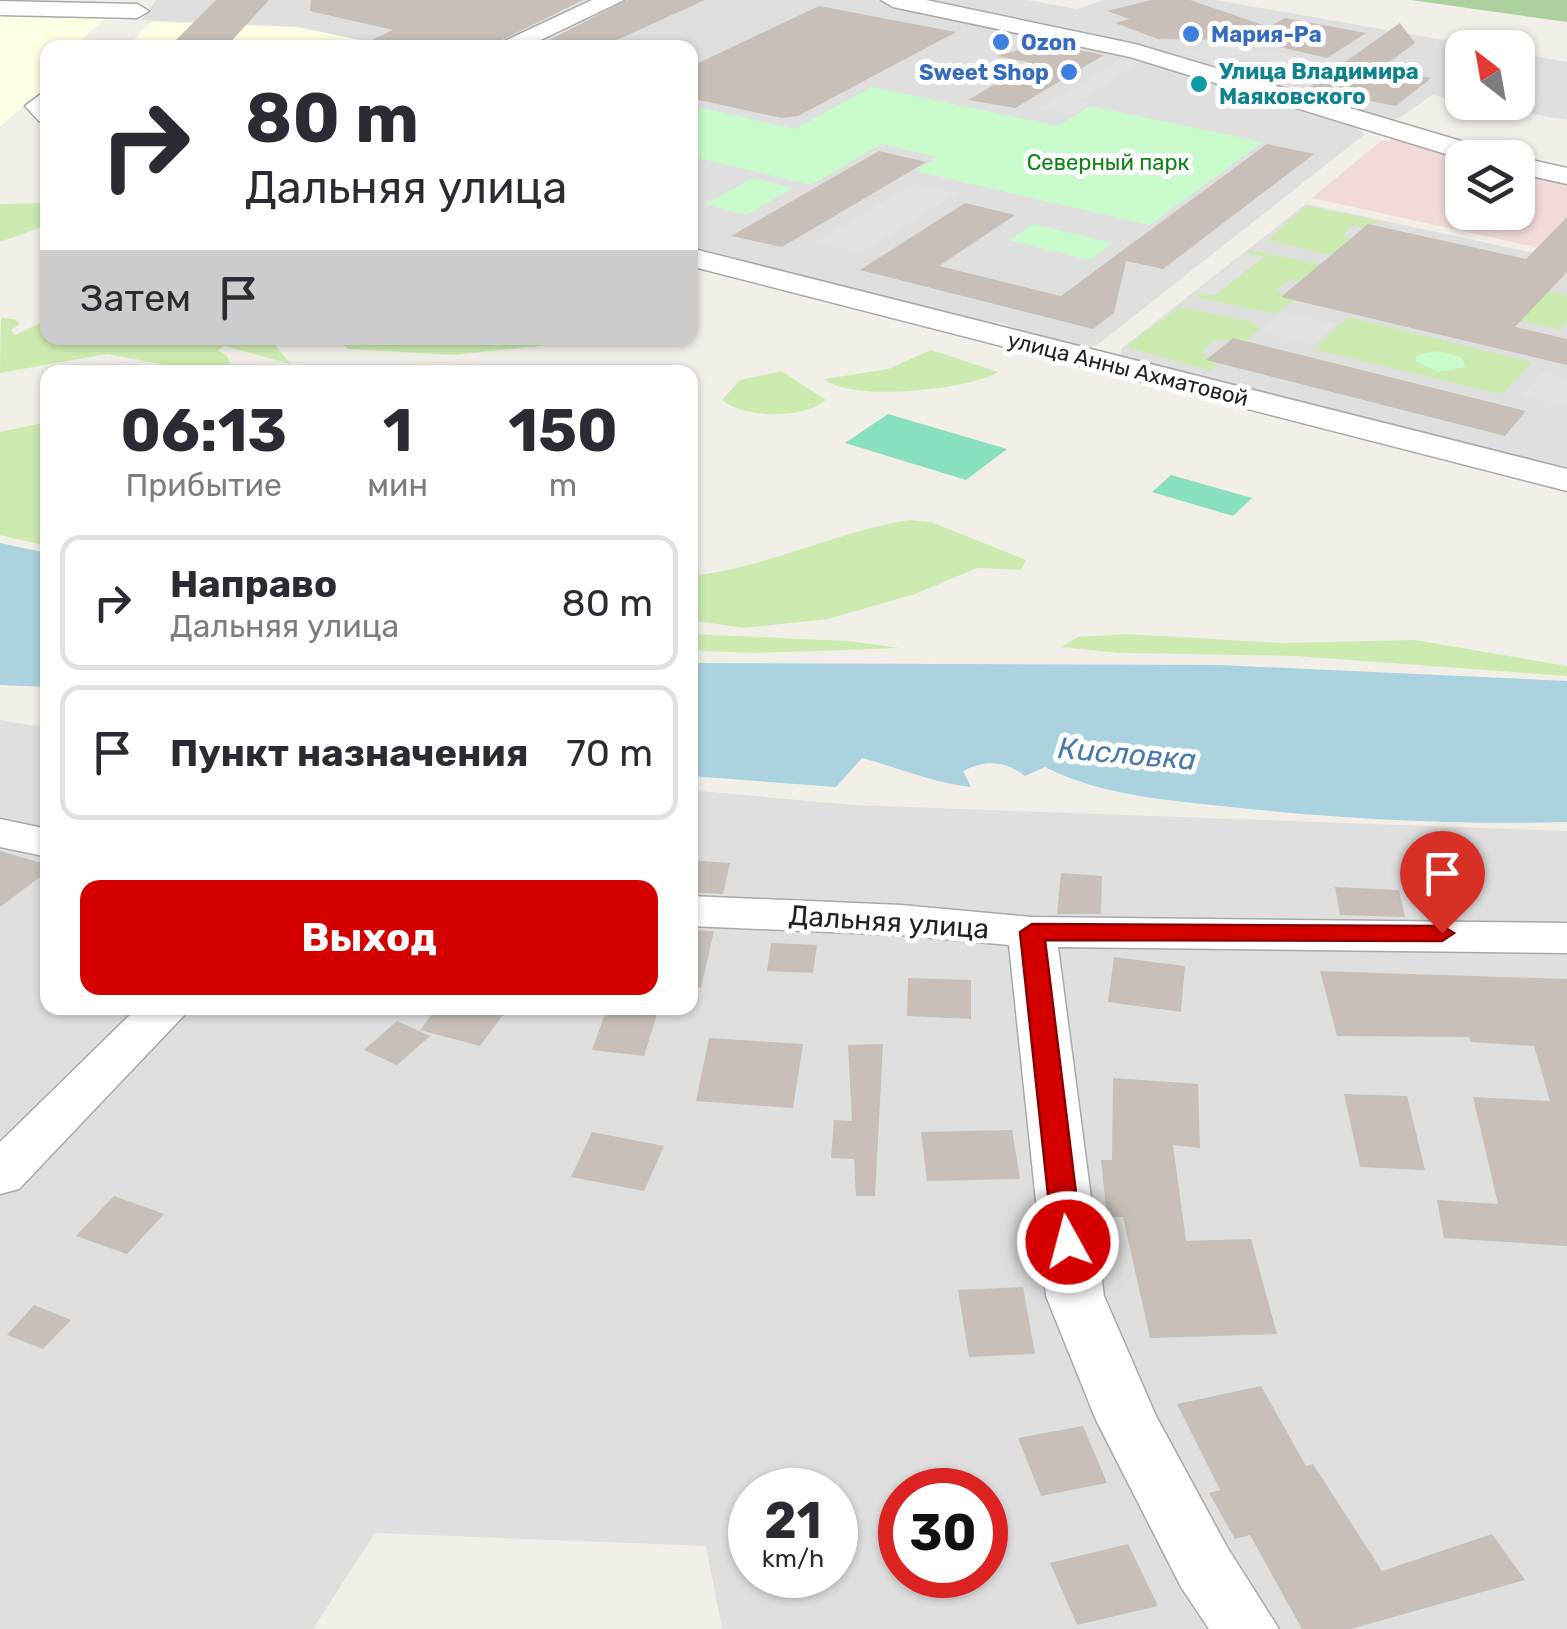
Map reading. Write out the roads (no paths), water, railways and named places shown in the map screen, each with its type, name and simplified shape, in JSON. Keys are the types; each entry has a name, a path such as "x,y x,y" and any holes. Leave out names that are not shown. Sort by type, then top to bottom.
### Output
{"street":[{"path":"520,40 612,0"},
{"path":"892,0 1134,50 1445,145"},
{"path":"0,8 142,5"},
{"path":"111,35 142,5"},
{"path":"1535,169 1567,176"},
{"name":"улица Анны Ахматовой","path":"698,259 1567,480"},
{"path":"0,833 40,841"},
{"name":"Дальняя улица","path":"698,911 901,920 1032,932 1567,938"},
{"path":"1032,932 1075,1296 1127,1420 1204,1567 1246,1629"},
{"path":"0,1175 159,1015"}],"water":[{"path":"0,543 40,552 40,687 0,685"},
{"name":"Кисловка","path":"698,663 1220,665 1567,681 1567,822 1399,820 1231,807 1112,791 1045,767 1025,776 996,763 963,771 971,787 862,758 836,787 698,777"}],"place":[{"name":"Мария-Ра","path":"1191,34"},
{"name":"Ozon","path":"1001,42"},
{"name":"Sweet Shop","path":"1069,72"},
{"name":"Улица Владимира Маяковского","path":"1199,84"}],"park label":[{"name":"Северный парк","path":"1108,162"}]}
